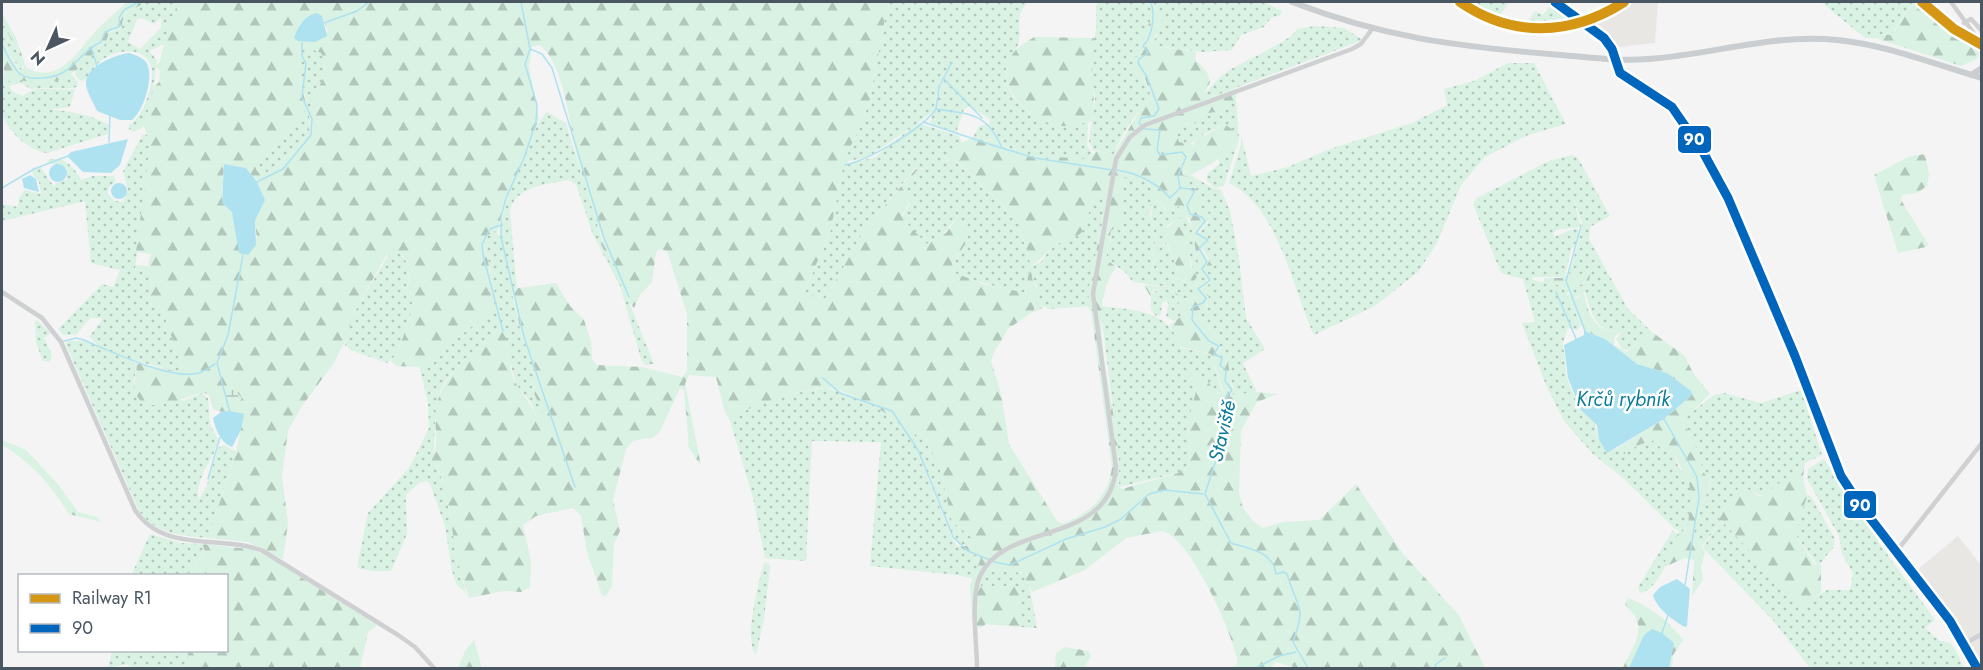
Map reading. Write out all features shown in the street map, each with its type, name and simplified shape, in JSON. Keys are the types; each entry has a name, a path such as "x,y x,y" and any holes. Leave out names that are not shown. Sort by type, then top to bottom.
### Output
{"main road":[{"path":"1292,2 1372,29 1458,46 1614,59 1682,56 1775,40 1835,39 1898,52 1982,78"},
{"path":"1971,75 1982,68"}],"street":[{"path":"1555,2 1604,38 1610,45 1623,76 1672,107 1703,152 1737,219 1795,356 1838,469 1860,506 1950,621 1977,669"},
{"path":"1951,2 1964,23 1975,35 1982,52"},
{"path":"1964,23 1971,20 1982,31"},
{"path":"977,669 976,592 978,579 984,568 1006,550 1090,515 1110,495 1114,483 1116,468 1093,287 1116,159 1125,143 1145,125 1361,45 1372,29"},
{"path":"2,292 42,318 57,336 135,510 149,527 176,538 240,544 263,552 398,635 415,647 434,669"},
{"path":"1896,552 1982,443"},
{"path":"1964,644 1982,634"}],"shaded area":[{"path":"1628,2 1658,2 1655,43 1619,47 1591,23"},
{"path":"1958,536 1981,565 1981,668 1962,631 1917,570"}],"green space":[{"path":"127,2 144,2 126,13 122,29 110,31 104,46 100,46 71,74 48,83 16,81 2,83 4,72 2,39 19,71 24,67 2,20 2,13 16,38 26,67 47,73 56,70 72,58"},
{"path":"144,2 178,2 164,44 149,51 157,60 151,106 144,126 134,132 129,129 129,125 139,115 152,80 151,66 147,59 136,52 122,52 102,60 84,81 78,79 75,72 103,43 110,32 122,29 124,18 131,9","holes":["161,17 161,28 140,49 128,42 137,19 141,18 155,24"]},
{"path":"178,2 888,2 869,104 844,162 830,233 804,292 824,301 867,226 917,168 925,169 916,171 906,186 911,200 902,215 907,224 927,244 946,233 958,216 968,240 952,264 955,273 983,284 1026,293 1030,261 1018,221 956,160 948,161 962,143 973,137 983,141 996,140 1002,145 1029,156 1052,160 1055,157 1088,159 1096,151 1114,154 1141,108 1152,99 1145,78 1136,74 1136,64 1140,42 1154,14 1147,2 1153,2 1154,10 1163,22 1152,43 1154,46 1196,52 1195,59 1207,72 1210,82 1204,94 1206,99 1237,88 1236,98 1223,111 1201,114 1195,124 1182,125 1176,131 1179,142 1193,145 1199,135 1206,135 1224,124 1235,131 1238,138 1230,149 1210,164 1191,175 1184,171 1182,174 1189,179 1184,187 1194,188 1201,196 1199,209 1206,210 1211,218 1198,232 1208,240 1201,250 1212,265 1207,273 1211,284 1204,286 1210,300 1204,310 1198,310 1198,315 1204,327 1219,340 1218,354 1228,363 1232,389 1236,393 1230,394 1230,397 1255,391 1248,381 1246,370 1257,392 1278,394 1257,402 1241,431 1239,493 1243,508 1254,522 1263,528 1283,522 1319,520 1356,484 1403,554 1458,614 1485,668 1297,668 1276,662 1270,668 1230,668 1237,665 1237,658 1227,627 1208,586 1185,549 1173,537 1162,531 1126,538 1085,570 1032,592 1022,572 987,572 980,587 1014,586 1019,589 1022,624 1020,627 986,624 981,628 973,625 970,585 981,558 957,546 971,546 973,539 952,521 939,464 922,436 915,434 913,441 899,423 875,406 847,393 825,388 774,399 747,410 730,421 725,412 716,377 689,375 685,384 701,466 689,448 684,390 680,388 660,431 654,437 633,441 626,449 613,500 620,531 614,544 612,586 606,596 602,595 587,552 581,516 573,508 536,516 523,525 531,561 530,587 521,592 504,591 469,598 457,560 448,502 443,497 443,480 436,464 431,464 436,446 436,408 439,396 452,374 470,354 500,329 508,344 512,376 515,382 536,416 543,413 532,389 534,364 522,337 512,289 556,283 570,306 584,320 591,341 592,359 597,365 642,367 682,377 687,371 687,314 667,251 660,249 656,252 652,282 640,295 634,308 601,244 603,240 581,169 561,81 548,54 539,45 532,47 529,67 539,119 504,204 497,234 495,231 483,238 496,298 492,310 456,339 435,362 417,367 397,366 391,361 399,348 414,306 406,292 410,274 407,261 398,252 387,254 351,318 348,335 334,363 302,406 288,431 282,476 288,523 283,559 248,542 208,538 236,453 243,417 213,409 209,395 205,393 169,403 149,405 136,394 134,386 136,363 176,371 182,368 162,308 153,307 148,300 153,274 142,270 137,272 135,265 148,266 151,254 136,252 150,144 144,126 154,87 159,82 160,71 156,67 161,59","holes":["309,16 322,16 328,32 299,25","305,46 321,53 324,60 324,74 313,99 305,137 289,155 263,175 256,170 256,162 285,138 307,107 301,85 298,51 300,47","224,164 246,168 257,182 265,200 255,221 257,239 234,220 232,212 222,199","1131,175 1148,183 1154,190 1148,214 1155,242 1151,276 1158,250 1150,213 1154,202 1159,201 1168,212 1173,206 1178,206 1190,220 1198,262 1208,281 1195,285 1193,297 1188,300 1180,297 1170,287 1144,285 1150,296 1156,289 1163,288 1177,295 1182,316 1170,325 1181,347 1211,354 1223,391 1218,393 1206,380 1189,373 1196,391 1188,422 1190,454 1188,466 1178,473 1122,489 1118,485 1119,460 1116,432 1102,342 1102,313 1106,288 1116,267 1106,259 1111,231 1114,228 1124,232 1121,222 1121,179","1105,193 1107,199 1089,287 1088,307 1091,311 1112,468 1106,488 1096,503 1081,515 1062,524 1057,521 1009,444 1001,394 991,361 1008,329 1034,311 1038,293 1032,278 1031,266 1061,242 1080,234 1087,222 1094,200"]},
{"path":"888,2 1028,2 1021,11 1018,44 1006,70 1009,90 1021,106 1037,118 1064,126 1088,122 1087,146 1092,153 1088,159 1052,160 1018,153 992,139 983,141 973,137 979,126 989,124 990,119 969,106 964,109 956,133 930,123 939,89 951,64 939,84 933,111 918,123 959,136 962,143 959,149 944,162 930,167 916,168 913,171 867,226 824,301 804,293 830,233 844,162 869,104","holes":["915,125 875,157 847,165 848,161 868,157"]},
{"path":"1099,2 1147,2 1154,13 1141,41 1136,64 1136,74 1144,78 1152,99 1130,124 1114,154 1093,150 1089,142 1095,99 1090,61 1096,29 1096,6"},
{"path":"1153,2 1264,2 1282,11 1280,16 1272,17 1264,27 1241,35 1232,50 1202,52 1154,46 1152,43 1157,36"},
{"path":"1469,2 1509,2 1499,17"},
{"path":"1821,2 1915,2 1890,35 1876,34 1875,38 1865,38"},
{"path":"1916,2 1941,25 1975,48 1979,53 1978,58 1961,66 1875,38 1875,34 1891,35 1908,8"},
{"path":"1549,7 1570,14 1577,21 1556,25 1526,24 1535,11 1543,15"},
{"path":"2,20 23,65 20,71 2,39"},
{"path":"1315,26 1344,28 1363,40 1206,99 1204,94 1224,74 1285,40 1297,29"},
{"path":"1034,37 1094,38 1092,121 1068,126 1051,123 1025,109 1016,98 1009,86 1006,73 1009,60 1018,48"},
{"path":"305,46 321,53 325,67 313,99 306,133 293,151 263,175 256,170 256,162 276,146 306,99 301,85 298,51 300,47"},
{"path":"1508,63 1534,63 1566,124 1528,135 1485,157 1461,185 1437,243 1418,272 1375,306 1314,335 1272,229 1246,194 1229,183 1241,145 1241,134 1251,176 1288,167 1330,149 1412,123 1447,105 1444,89 1474,81"},
{"path":"71,74 78,82 77,87 31,89 21,83 9,86 12,91 23,96 41,89 75,89 70,107 48,110 71,112 96,119 109,125 108,134 47,153 26,144 9,127 2,113 2,83 19,78 51,83"},
{"path":"1236,98 1239,139 1224,186 1215,188 1207,181 1207,174 1219,164 1219,156 1233,147 1237,141 1224,124 1198,137 1189,146 1179,142 1176,131 1181,125 1195,124 1201,114 1223,111"},
{"path":"547,112 566,123 606,253 619,278 654,364 646,365 642,362 620,286 593,235 576,184 568,180 542,185 524,192 513,204 510,212 517,290 512,294 522,337 534,364 532,389 544,414 536,416 531,402 517,386 500,329 475,349 450,376 440,392 437,404 434,459 444,486 466,593 457,585 452,571 445,526 430,484 426,481 419,483 406,495 407,534 391,571 357,568 368,513 409,468 429,428 428,403 419,364 435,362 456,339 492,310 491,272 483,238 495,231 501,237 501,225 509,191 532,135"},
{"path":"143,134 149,135 150,144 135,270 150,271 153,274 148,300 153,307 162,308 182,368 176,371 132,360 137,367 133,383 183,401 202,393 208,398 210,425 218,439 199,483 199,500 207,485 218,448 224,445 236,452 208,538 161,529 153,525 139,511 66,345 67,341 87,341 100,347 89,337 103,318 90,318 76,335 63,335 58,329 102,284 113,287 120,270 91,263 85,201 2,221 2,204 18,207 19,198 25,190 41,194 39,182 32,173 33,168 41,167 54,187 56,183 67,180 67,168 46,162 52,159 67,163 81,180 93,176 114,176 116,181 109,187 108,194 115,201 123,202 128,190 123,171"},
{"path":"1925,154 1929,174 1927,186 1917,193 1902,195 1901,200 1928,244 1926,247 1898,253 1874,175 1908,157"},
{"path":"1572,155 1578,158 1610,216 1590,227 1589,239 1628,309 1652,332 1629,350 1622,349 1616,339 1623,331 1614,332 1601,326 1593,314 1585,292 1572,299 1567,288 1587,283 1588,271 1575,277 1569,274 1581,233 1576,245 1571,249 1565,277 1534,277 1532,280 1563,286 1581,325 1577,330 1568,328 1563,343 1567,379 1579,408 1595,423 1598,438 1607,453 1614,449 1627,450 1652,440 1674,453 1678,466 1691,482 1693,498 1689,526 1682,532 1675,529 1623,478 1593,454 1564,421 1546,385 1522,323 1535,322 1523,279 1501,273 1473,204 1477,198 1549,161","holes":["1573,197 1582,224 1581,233 1575,228 1554,237 1553,233 1559,229 1581,227"]},
{"path":"954,159 1018,221 1031,266 1041,262 1058,244 1080,233 1092,203 1099,195 1105,193 1107,199 1089,287 1090,306 1048,309 1045,306 1035,312 1037,287 1030,274 1029,286 1023,294 955,273 951,266 968,240 958,216 937,239 927,244 923,243 902,217 910,203 906,186 916,171"},
{"path":"1185,172 1221,190 1230,211 1239,259 1246,318 1265,349 1243,363 1256,391 1230,397 1230,394 1235,393 1228,371 1228,363 1218,354 1220,346 1203,327 1197,315 1199,309 1204,310 1208,305 1204,285 1211,282 1207,273 1212,265 1201,246 1209,240 1198,234 1208,223 1210,216 1206,210 1199,209 1194,188 1184,187 1187,178 1182,174"},
{"path":"1131,175 1148,183 1154,190 1148,214 1155,241 1151,274 1157,252 1152,218 1154,202 1159,201 1166,211 1173,206 1178,206 1185,214 1202,269 1208,278 1206,282 1195,284 1194,295 1190,300 1180,297 1170,287 1133,282 1125,272 1106,259 1112,229 1118,228 1123,232 1124,230 1121,222 1121,181 1123,177","holes":["1178,218 1191,259 1192,283 1175,279 1177,268 1166,242 1167,226"]},
{"path":"1178,218 1181,219 1187,237 1191,268 1197,277 1192,283 1175,278 1177,268 1163,232"},
{"path":"390,252 398,252 411,267 406,292 414,306 396,355 387,363 351,350 345,345 351,318"},
{"path":"1586,271 1590,274 1589,282 1569,288 1567,294 1575,299 1584,293 1591,316 1601,328 1616,332 1625,330 1615,336 1614,345 1627,352 1652,332 1685,356 1693,373 1710,394 1683,420 1698,452 1703,472 1711,481 1694,528 1696,541 1701,543 1707,539 1739,487 1744,486 1758,496 1763,496 1805,463 1803,477 1807,496 1795,534 1815,565 1821,565 1821,593 1802,607 1721,520 1702,547 1705,552 1701,567 1703,580 1692,596 1694,560 1685,558 1662,568 1679,531 1684,532 1688,525 1691,494 1688,481 1674,453 1662,449 1652,440 1627,450 1625,454 1614,450 1664,419 1689,398 1667,373 1637,364 1605,339 1584,331 1563,286 1544,283 1544,278 1561,278 1569,274 1575,277"},
{"path":"1161,288 1168,289 1177,295 1182,316 1176,321 1166,317 1168,303 1166,300 1162,303 1161,315 1156,316 1151,310 1151,294"},
{"path":"1100,306 1149,314 1168,326 1176,335 1181,348 1211,354 1222,392 1217,392 1206,380 1190,374 1196,391 1188,429 1190,454 1188,466 1178,473 1119,487 1118,447"},
{"path":"37,320 51,333 44,338 52,355 50,362 43,361 36,343 35,323"},
{"path":"231,386 242,398 235,407 220,398 218,389"},
{"path":"826,388 886,411 905,427 912,437 915,434 922,436 939,464 952,521 973,539 971,546 960,545 954,539 915,446 950,533 957,546 981,557 974,579 957,575 870,566 881,442 812,441 806,561 765,558 753,498 730,421 737,414 761,403"},
{"path":"1801,390 1822,455 1805,463 1763,496 1739,487 1707,539 1701,543 1696,541 1694,528 1711,483 1703,472 1698,452 1684,423 1684,418 1714,395 1724,393 1761,403"},
{"path":"2,440 26,450 57,483 78,512 97,517 101,522 69,514 40,475 2,445"},
{"path":"1824,459 1879,543 1935,620 1925,628 1940,641 1953,646 1964,668 1810,668 1772,619 1703,548 1721,520 1802,606 1827,590 1850,590 1853,573 1842,554 1839,536 1807,479 1808,469"},
{"path":"1807,495 1811,496 1835,539 1833,548 1818,566 1795,534"},
{"path":"1673,530 1679,536 1663,570 1653,586 1640,593 1638,587"},
{"path":"150,534 181,543 202,544 205,550 189,574 132,574"},
{"path":"202,544 249,549 264,554 377,625 368,632 360,668 191,668 187,652 228,652 228,574 189,574 205,551"},
{"path":"764,562 769,564 770,568 764,619 756,655 752,647 752,624"},
{"path":"989,570 1024,573 1030,590 1037,628 1020,627 1019,589 1014,586 980,587"},
{"path":"1628,598 1658,615 1683,640 1673,655 1672,668 1623,668 1638,633 1636,619 1625,604"},
{"path":"474,640 482,668 458,668 465,651"},
{"path":"1065,647 1088,651 1091,656 1084,668 1055,668 1056,653"},
{"path":"112,652 187,652 191,668 132,668 128,664 108,668"}],"water":[{"path":"317,13 322,16 327,36 315,42 298,41 294,38 302,22"},
{"path":"129,53 145,61 148,66 149,80 146,95 136,116 132,120 120,120 97,111 86,82 88,75 100,64"},
{"path":"128,139 120,165 111,173 83,172 67,156 71,152"},
{"path":"58,164 64,167 67,173 64,179 58,182 52,179 49,173 52,167"},
{"path":"224,164 246,168 257,182 265,200 255,221 256,245 248,255 239,253 232,212 222,203"},
{"path":"30,175 36,179 39,192 24,188 22,179"},
{"path":"116,183 122,183 127,191 125,197 116,199 111,194 111,188"},
{"name":"Krčů rybník","path":"1584,331 1605,339 1637,364 1667,373 1691,391 1692,395 1664,419 1607,453 1599,440 1597,425 1581,410 1568,378 1564,345 1584,335"},
{"path":"221,412 244,414 241,430 232,447 219,436 213,418"},
{"path":"1677,579 1690,589 1687,626 1685,627 1662,609 1653,595 1660,587"},
{"path":"1652,629 1662,633 1674,643 1669,668 1629,668 1644,635"}],"waterway":[{"name":"Staviště","path":"2,44 14,67 23,76 35,78 54,76 64,72 101,42 105,32 120,26 119,18 124,10 139,2"},
{"path":"324,23 357,11 369,2"},
{"path":"521,2 530,49 525,64 537,105 536,122 524,158 506,198 501,217 501,237 524,337 575,487"},
{"name":"Staviště","path":"1151,2 1152,25 1149,37 1143,46 1148,53 1139,59 1138,63 1147,77 1159,109 1154,116 1141,118 1139,123 1145,129 1160,130 1157,150 1160,155 1182,152 1186,157 1178,176 1180,188 1191,189 1194,192 1187,205 1190,214 1202,217 1205,221 1196,233 1208,240 1199,248 1207,262 1202,269 1210,280 1198,289 1206,298 1203,303 1193,307 1192,320 1209,341 1219,346 1214,354 1222,358 1220,365 1226,371 1225,381 1232,390 1226,398 1220,448 1205,494 1231,543 1260,552 1270,560 1276,574 1283,572 1287,574 1300,613 1293,642 1308,668"},
{"path":"257,182 283,169 311,135 312,119 302,97 306,63 302,56 302,43"},
{"path":"91,47 97,66"},
{"path":"530,49 542,54 552,68 604,238 629,297"},
{"path":"936,109 939,87 952,62"},
{"path":"943,78 982,118"},
{"path":"845,165 894,143 929,117 936,109 976,117 990,128 1002,148 1035,158 1112,170"},
{"path":"109,142 110,114"},
{"path":"923,122 1001,148"},
{"path":"2,188 34,169 68,156"},
{"path":"1117,170 1146,180 1170,198 1180,188"},
{"path":"501,225 490,229 482,244 503,331"},
{"path":"1581,226 1566,281 1586,333"},
{"path":"230,413 217,363 228,335 243,255"},
{"path":"1556,292 1577,341"},
{"path":"61,342 76,338 84,340 141,364 173,373 199,373 215,364"},
{"path":"823,378 840,393 892,411 918,450 953,537 968,551 990,560"},
{"path":"1664,419 1697,477 1699,498 1685,585"},
{"path":"208,479 220,437"},
{"path":"994,562 1010,565 1066,539 1105,527 1121,519 1149,494 1165,490 1203,494"},
{"path":"1662,633 1668,615"},
{"path":"1256,668 1279,656 1296,652"},
{"path":"1435,668 1436,664 1445,658"}],"rail line":[{"name":"R1","path":"1460,2 1500,22 1521,27 1542,28 1583,21 1624,2"},
{"name":"R1","path":"1922,2 1954,29 1982,45"}],"transit line":[{"name":"90","path":"1555,2 1604,38 1612,49 1620,73 1672,107 1703,152 1728,198 1795,356 1841,476 1860,505 1950,621 1977,668"}]}
